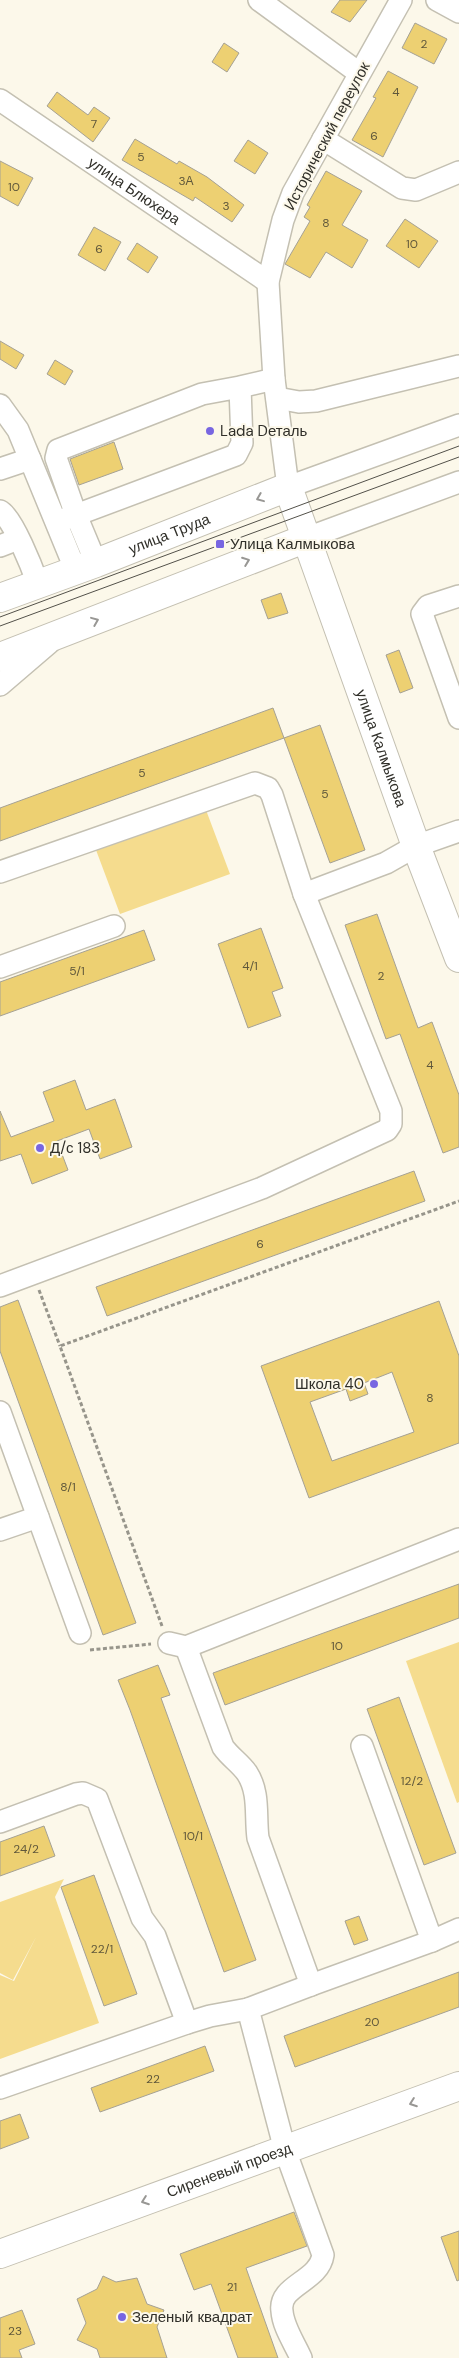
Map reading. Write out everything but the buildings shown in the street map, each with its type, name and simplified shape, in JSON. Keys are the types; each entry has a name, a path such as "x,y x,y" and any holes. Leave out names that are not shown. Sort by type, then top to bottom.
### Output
{"main road":[{"path":"0,657 307,538 288,487"},
{"name":"улица Труда","path":"0,598 86,567 288,487"},
{"name":"улица Калмыкова","path":"307,538 416,846 459,958"},
{"name":"Сиреневый проезд","path":"0,2254 459,2086"}],"street":[{"path":"259,0 359,73"},
{"name":"Исторический переулок","path":"288,487 275,388 268,282 283,220 293,193 401,0"},
{"path":"436,0 459,12"},
{"name":"улица Блюхера","path":"0,100 268,282"},
{"path":"323,139 402,188 416,190 459,172"},
{"path":"86,567 76,515 56,458 58,450 202,394 240,386 275,388 299,402 316,401 459,366"},
{"path":"55,523 236,455 242,443 240,386"},
{"path":"0,405 18,430 55,523 86,567"},
{"path":"288,487 459,425"},
{"path":"0,470 30,459"},
{"path":"307,538 459,482"},
{"path":"0,511 6,515 9,543 38,584"},
{"path":"459,596 428,606 422,614 459,718"},
{"path":"0,685 57,636"},
{"path":"0,872 255,783 268,788 272,795 304,894 391,1110 391,1124 381,1134 262,1188 0,1286"},
{"path":"304,894 386,863 416,846 459,831"},
{"path":"0,967 114,926"},
{"path":"0,1412 80,1634"},
{"path":"0,1530 38,1517"},
{"path":"311,1985 258,1838 255,1822 257,1808 254,1784 246,1772 229,1756 223,1747 177,1645 459,1539"},
{"path":"362,1746 432,1941"},
{"path":"0,1822 76,1794 83,1793 97,1799 142,1918 155,1936 187,2023"},
{"path":"0,2088 187,2023 210,2016 248,2010 432,1941 459,1929"},
{"path":"248,2010 285,2150 323,2254 318,2269 292,2289 282,2302 283,2318 301,2358"}],"path":[{"path":"60,1346 459,1200"},
{"path":"33,1273 177,1645 87,1650 80,1634"}],"shaded area":[{"path":"206,810 230,874 120,914 96,850"},
{"path":"459,1642 459,1802 457,1803 406,1661"},
{"path":"64,1879 55,1897 99,2023 0,2059 0,1975 14,1981 36,1937 13,1980 0,1973 0,1902"}],"tram line":[{"path":"0,617 459,446"},
{"path":"0,626 459,457"}],"place":[{"name":"Lada Dеталь","path":"210,431"},
{"name":"Улица Калмыкова","path":"220,544"},
{"name":"Д/с 183","path":"40,1148"},
{"name":"Школа 40","path":"374,1384"},
{"name":"Зеленый квадрат","path":"122,2317"}]}
